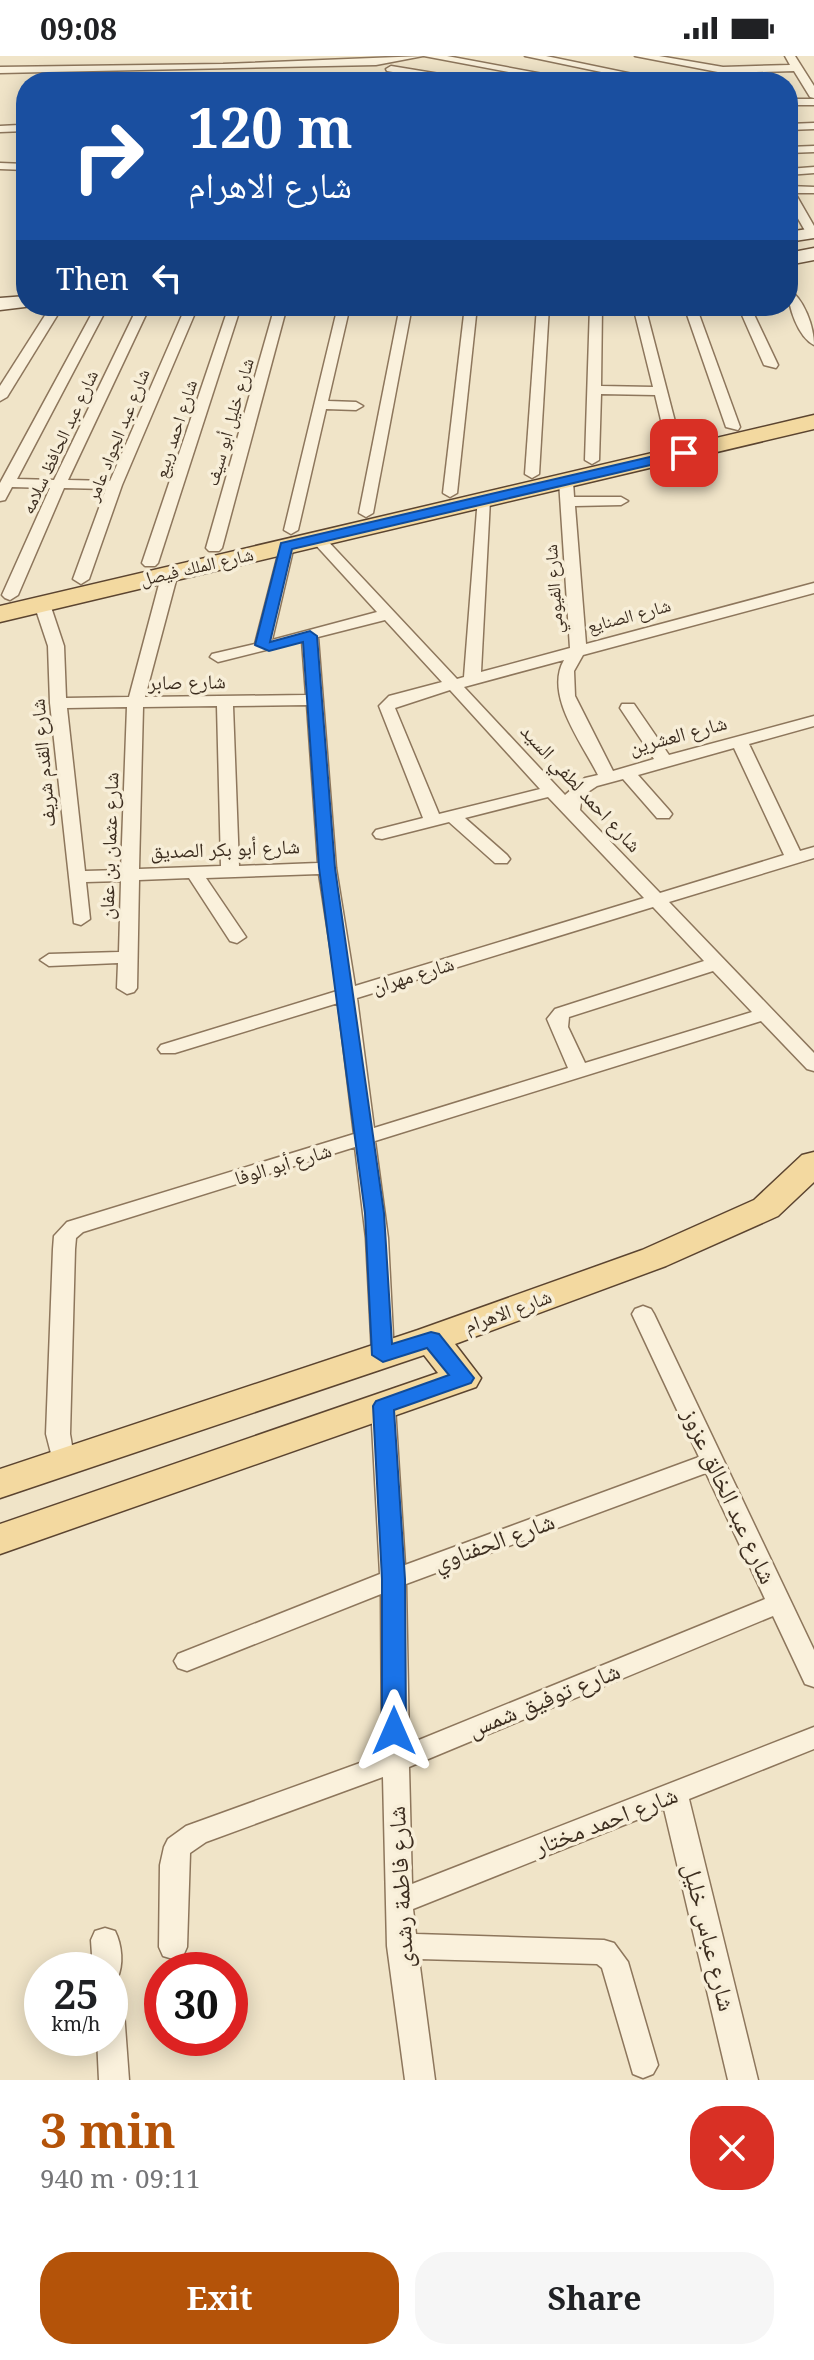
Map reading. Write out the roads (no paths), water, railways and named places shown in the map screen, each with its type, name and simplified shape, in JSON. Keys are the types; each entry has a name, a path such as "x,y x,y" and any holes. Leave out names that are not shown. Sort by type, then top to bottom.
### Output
{"main road":[{"name":"شارع الملك فيصل","path":"3,602 81,579 160,568 288,538 366,513 673,441 808,417"},
{"name":"شارع الملك فيصل","path":"3,602 42,604 214,548 288,538 318,539 483,500 567,491 754,427"},
{"name":"شارع الاهرام","path":"0,1484 431,1339 654,1258 749,1216 778,1199 814,1163"},
{"path":"0,1539 463,1378 431,1339"}],"street":[{"path":"75,72 80,56"},
{"path":"391,65 418,56"},
{"path":"429,56 514,72"},
{"path":"530,56 614,72"},
{"path":"568,72 594,56"},
{"path":"640,56 723,70 814,69"},
{"path":"715,56 723,70"},
{"path":"790,56 810,81 814,95"},
{"path":"48,72 134,69 186,62 224,62 237,66 262,61 334,63 376,59 424,72"},
{"path":"391,65 392,72"},
{"path":"237,66 237,72"},
{"path":"798,207 813,233"},
{"path":"798,311 814,341"},
{"path":"1,394 51,316"},
{"path":"0,497 97,316"},
{"name":"شارع عبد الحافظ سلامه","path":"3,602 139,316"},
{"name":"شارع عبد الجواد عامر","path":"81,579 115,485 188,316"},
{"name":"شارع احمد ربيع","path":"135,705 160,568 232,316"},
{"name":"شارع خليل أبو سيف","path":"214,548 278,316"},
{"path":"262,647 342,316"},
{"path":"366,513 404,316"},
{"path":"450,493 470,316"},
{"path":"532,474 542,316"},
{"path":"592,460 596,316"},
{"path":"641,316 673,441"},
{"path":"695,316 754,427"},
{"path":"749,316 771,365"},
{"path":"594,390 660,391"},
{"path":"320,405 356,406"},
{"path":"8,483 115,485"},
{"path":"567,491 621,501"},
{"name":"شارع الفيومي","path":"567,491 578,650 566,671 567,696 617,775 663,814"},
{"path":"472,679 483,500"},
{"name":"شارع احمد لطفي السيد","path":"318,539 552,791 814,1065"},
{"name":"شارع الصنايع","path":"433,821 387,706 395,700 814,588"},
{"name":"شارع القدم شريف","path":"42,604 56,646 58,703 81,919"},
{"path":"218,657 389,614"},
{"path":"310,636 327,868 366,1139 377,1238 383,1355"},
{"name":"شارع صابر","path":"58,703 135,705 317,700"},
{"path":"225,703 230,872"},
{"name":"شارع عثمان بن عفان","path":"127,988 135,705"},
{"path":"628,708 664,761"},
{"name":"شارع العشرين","path":"571,811 571,800 578,790 617,775 814,721"},
{"path":"739,741 794,858"},
{"path":"382,834 552,791"},
{"path":"452,816 501,859"},
{"name":"شارع مهران","path":"168,1049 814,852"},
{"name":"شارع أبو بكر الصديق","path":"76,877 327,868"},
{"path":"194,873 237,937"},
{"path":"49,960 128,957"},
{"path":"580,1073 558,1027 557,1019 562,1013 717,963"},
{"name":"شارع أبو الوفا","path":"63,1463 58,1434 65,1236 75,1227 765,1014"},
{"name":"شارع عبد الخالق عزوز","path":"643,1314 814,1677"},
{"name":"شارع فاطمة رشدى","path":"383,1406 393,1579 398,1902 401,1946 420,2080"},
{"name":"شارع الحفناوي","path":"187,1661 393,1579 714,1461"},
{"name":"شارع توفيق شمس","path":"173,1947 174,1865 178,1847 196,1834 394,1762 780,1603"},
{"name":"شارع احمد مختار","path":"398,1902 814,1738"},
{"name":"شارع عباس خليل","path":"674,1794 743,2080"},
{"path":"105,1940 106,1952"},
{"path":"401,1946 604,1952 614,1962 643,2065"},
{"path":"113,2056 114,2080"}]}
